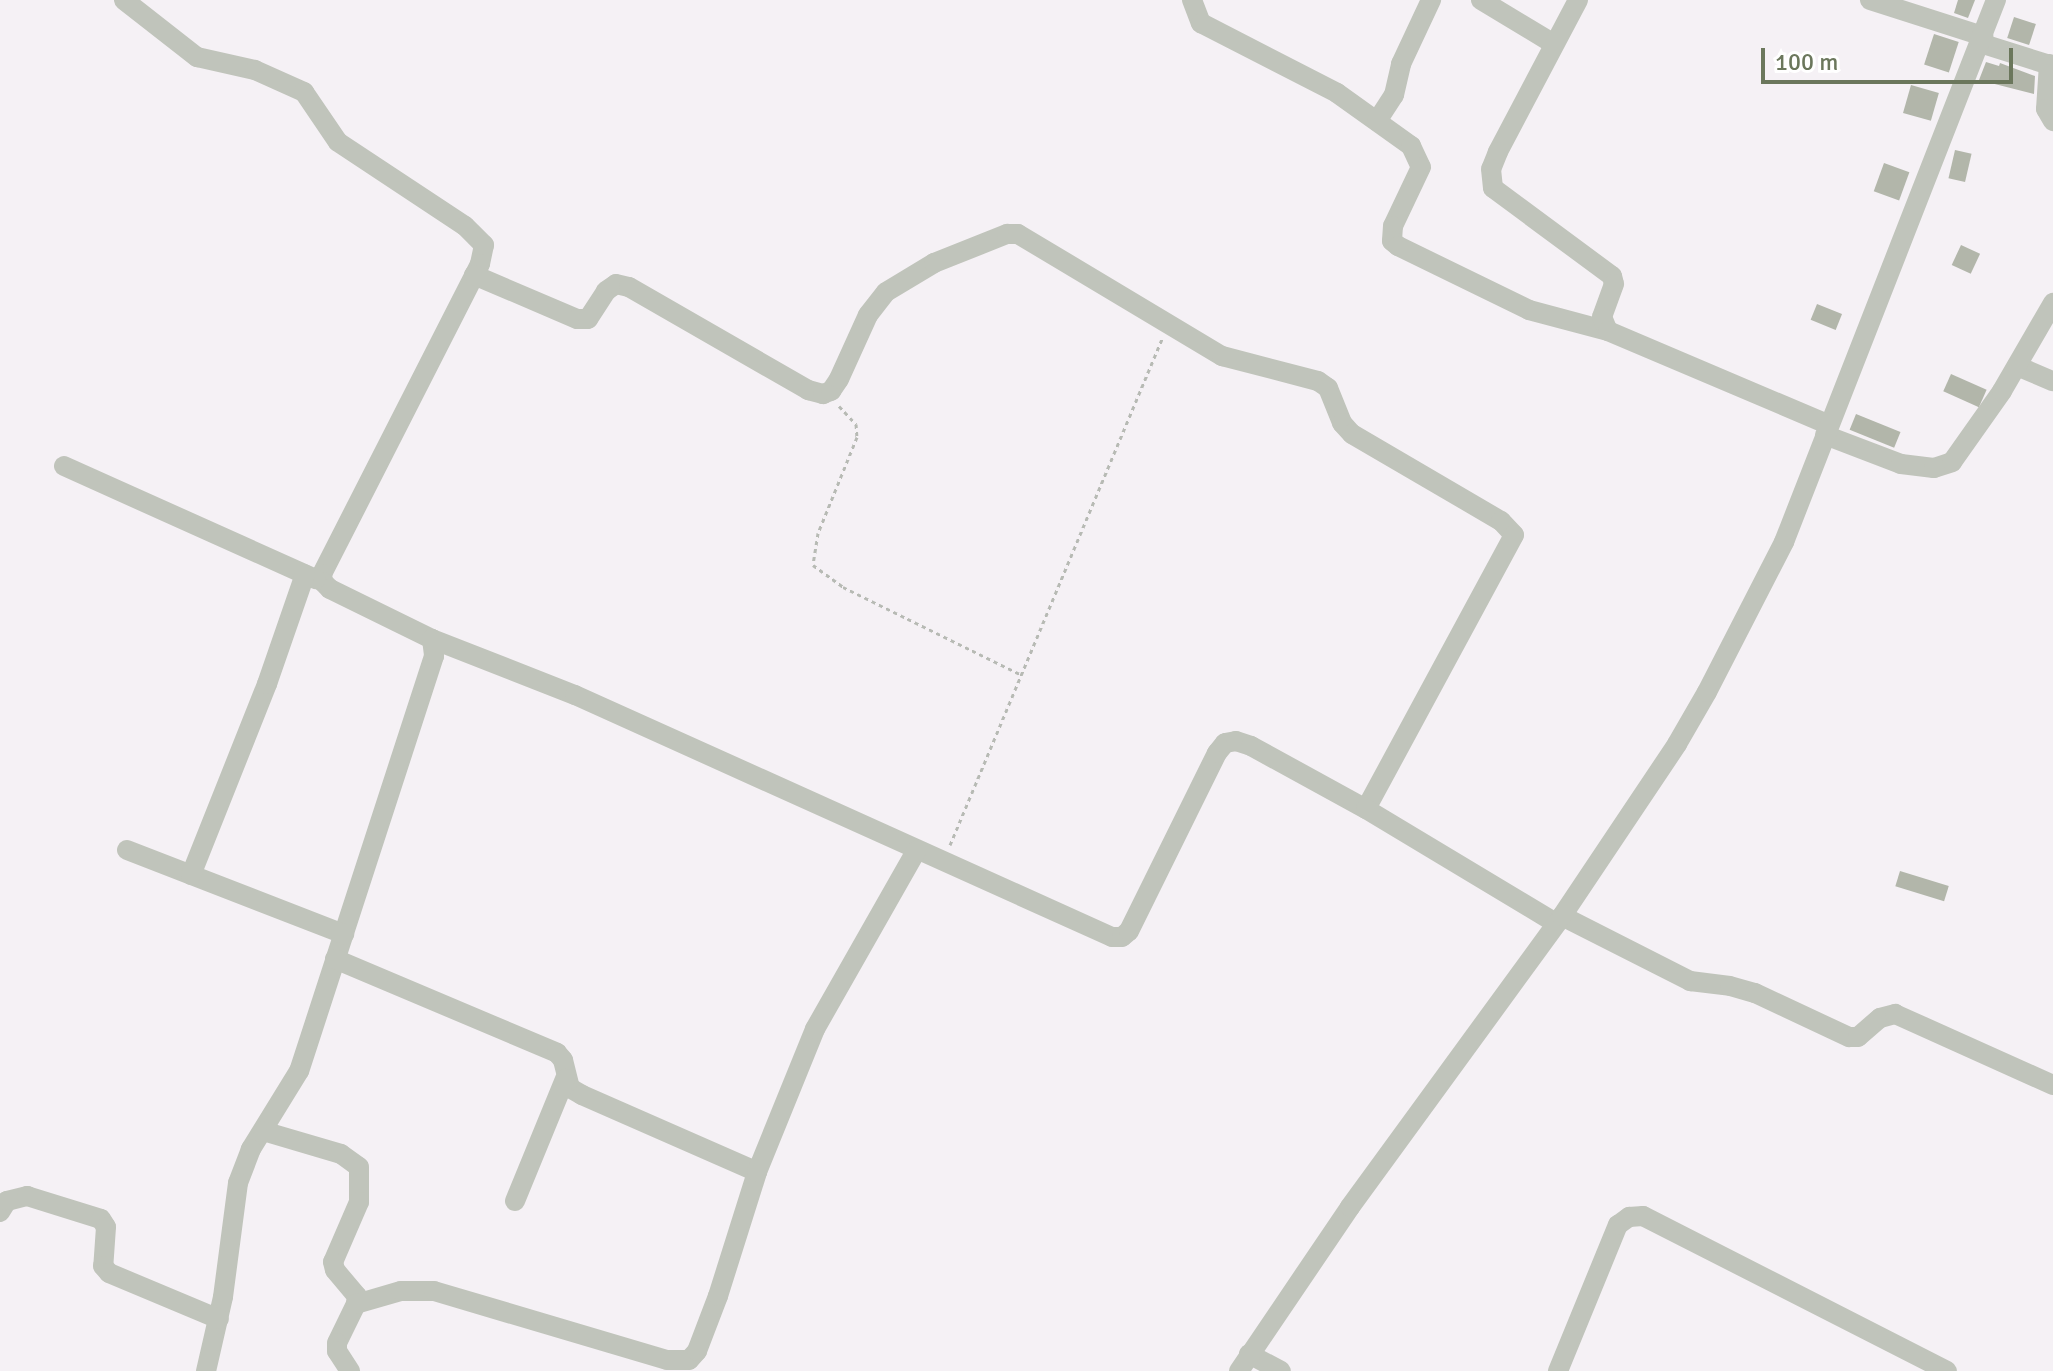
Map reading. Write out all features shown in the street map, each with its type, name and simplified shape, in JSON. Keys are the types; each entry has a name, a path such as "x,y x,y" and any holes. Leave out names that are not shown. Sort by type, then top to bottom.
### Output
{"street":[{"path":"124,0 197,57 265,73 304,92 338,142 478,236 484,253 325,564 314,578 267,684 191,875"},
{"path":"1192,0 1201,23 1337,93 1411,146 1421,161 1419,173 1393,226 1392,241 1518,305 1608,331 1901,464 1944,466 1961,453 2053,303"},
{"path":"1377,121 1394,95 1401,64 1431,0"},
{"path":"1481,0 1554,44"},
{"path":"1578,0 1506,134 1490,180 1502,196 1612,276 1614,284 1602,317 1608,331"},
{"path":"1870,0 2051,65 2045,94 2046,109 2053,121"},
{"path":"1281,1371 1244,1362 1559,920 1670,755 1721,667 1780,551 1996,0"},
{"path":"474,275 577,319 588,319 606,291 616,284 629,287 808,390 823,394 831,391 839,379 868,315 886,292 934,263 1007,234 1027,237 1222,356 1318,381 1328,388 1342,423 1352,434 1501,521 1514,535 1366,809"},
{"path":"2017,366 2053,381"},
{"path":"64,466 314,578 432,639 575,695 1112,937 1122,937 1135,920 1206,773 1225,743 1236,741 1251,746 1366,809 1559,920 1690,981 1755,993 1849,1037 1858,1037 1880,1018 1895,1014 2053,1085"},
{"path":"206,1371 219,1319 238,1183 251,1149 294,1084 425,688 434,656 432,639"},
{"path":"127,850 344,934"},
{"path":"356,1304 401,1291 434,1291 667,1360 689,1360 697,1351 718,1296 757,1172 821,1016 916,851"},
{"path":"335,959 557,1053 563,1060 565,1079 570,1088 757,1172"},
{"path":"515,1201 565,1079"},
{"path":"263,1131 341,1154 359,1167 359,1202 333,1262 339,1276 353,1288 356,1304 337,1343 337,1351 350,1371"},
{"path":"0,1212 7,1201 27,1196 101,1219 106,1227 103,1266 109,1273 219,1319"},
{"path":"1558,1371 1618,1225 1629,1217 1643,1216 1947,1371"}],"path":[{"path":"942,863 1168,325"},
{"path":"823,394 850,414 856,424 857,437 818,533 813,565 843,587 1022,675"}],"building":[{"path":"1958,0 1975,0 1968,18 1954,13"},
{"path":"2014,17 2036,24 2029,45 2007,38"},
{"path":"1934,34 1959,42 1949,72 1924,64"},
{"path":"1986,62 1999,66 2000,63 2035,76 2034,94 1979,80"},
{"path":"1911,85 1939,93 1931,121 1903,113"},
{"path":"1955,150 1972,154 1965,182 1948,178"},
{"path":"1884,163 1909,172 1899,200 1874,191"},
{"path":"1961,245 1980,254 1971,274 1952,265"},
{"path":"1817,304 1842,314 1836,330 1811,320"},
{"path":"1951,374 1987,390 1979,407 1943,391"},
{"path":"1856,414 1901,432 1894,448 1850,430"},
{"path":"1900,871 1949,886 1944,901 1895,886"}]}
